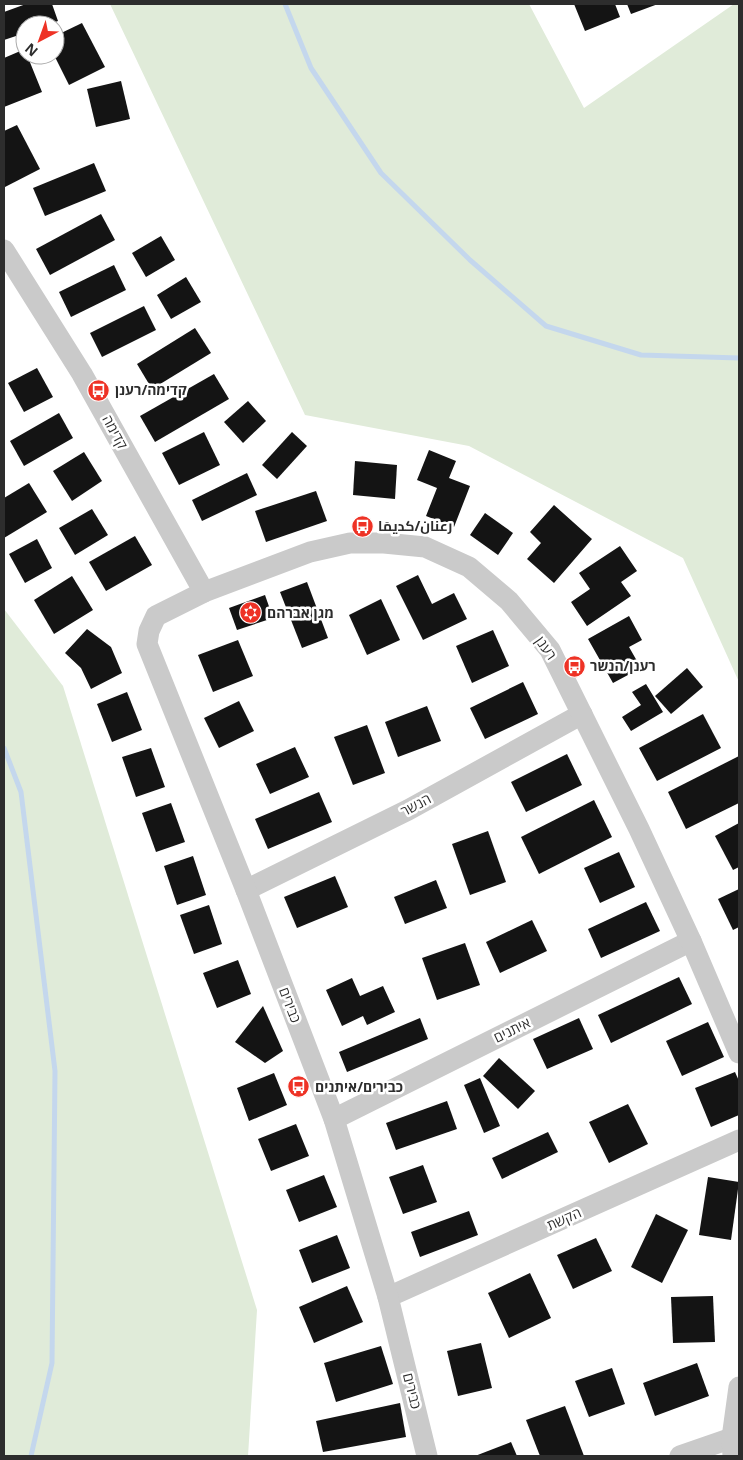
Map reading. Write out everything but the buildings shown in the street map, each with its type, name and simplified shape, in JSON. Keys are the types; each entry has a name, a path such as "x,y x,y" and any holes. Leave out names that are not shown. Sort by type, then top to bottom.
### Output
{"street":[{"name":"קדימה","path":"4,250 82,374 204,592"},
{"name":"רענן","path":"204,592 310,552 350,543 384,543 426,547 469,567 509,601 550,650 639,828 691,941 739,1053"},
{"name":"כבירים","path":"204,592 156,616 149,631 147,644 246,890 334,1119 388,1297 427,1456"},
{"name":"הנשר","path":"246,890 408,810 582,714"},
{"name":"איתנים","path":"334,1119 691,941"},
{"name":"הקשת","path":"388,1297 739,1140"},
{"path":"680,1456 732,1447 739,1387"}],"green space":[{"path":"110,4 529,4 584,108 734,4 739,4 739,682 683,558 469,446 305,415"},
{"path":"4,609 63,686 257,1310 248,1456 4,1456"}],"waterway":[{"path":"285,4 311,68 381,173 470,260 546,326 641,355 739,358"},
{"path":"4,748 21,792 55,1071 52,1363 31,1456"}],"place":[{"name":"קדימה/רענן","path":"99,390"},
{"name":"رعنان/كديمَا","path":"362,526"},
{"name":"מגן אברהם","path":"251,613"},
{"name":"רענן/הנשר","path":"574,666"},
{"name":"כבירים/איתנים","path":"299,1087"}]}
